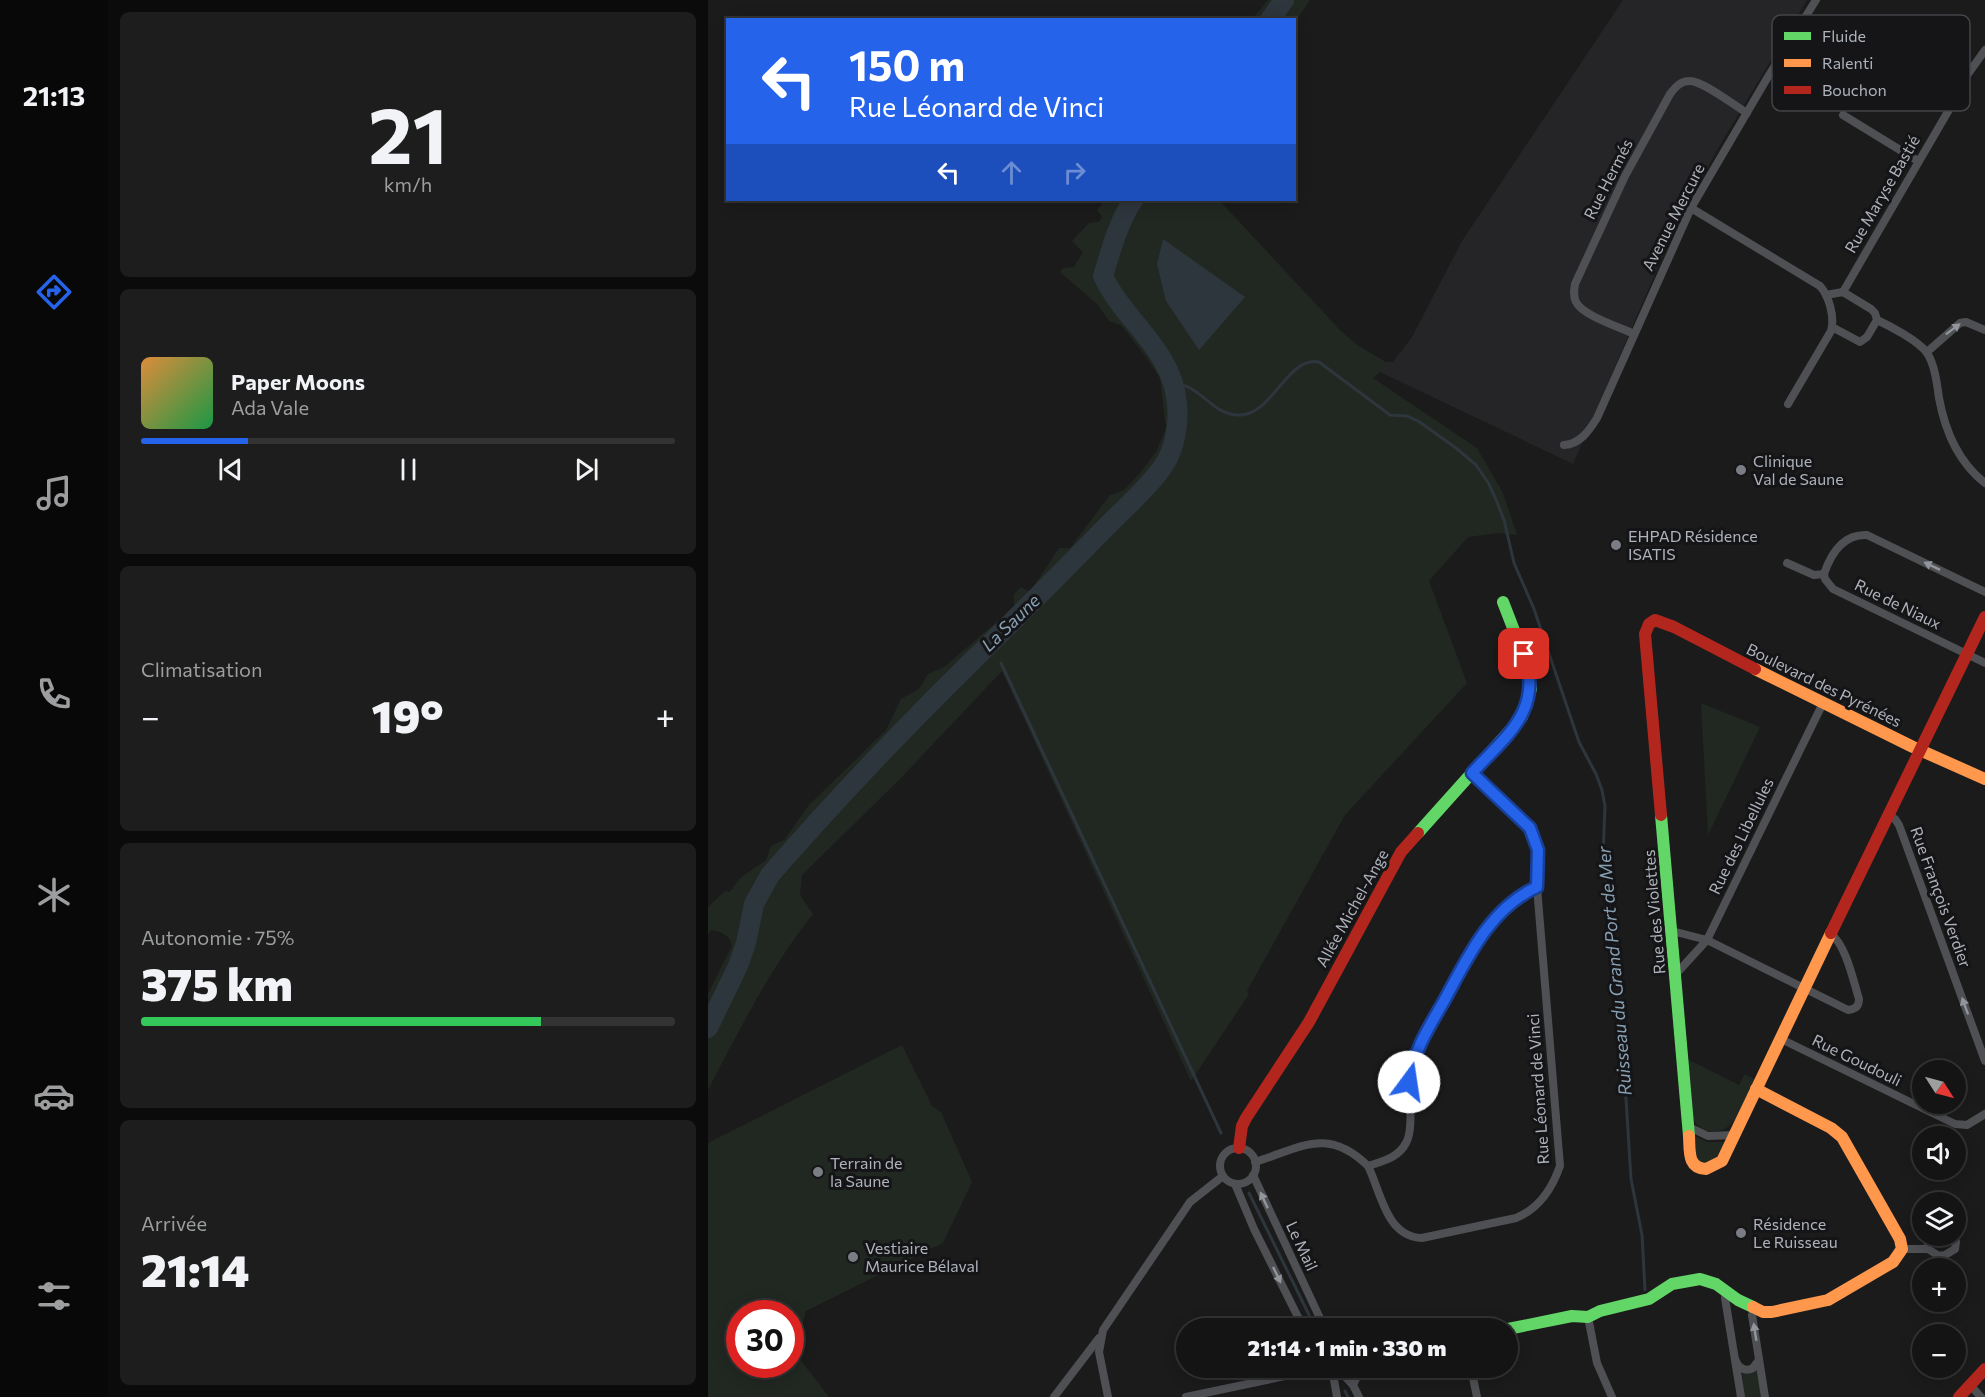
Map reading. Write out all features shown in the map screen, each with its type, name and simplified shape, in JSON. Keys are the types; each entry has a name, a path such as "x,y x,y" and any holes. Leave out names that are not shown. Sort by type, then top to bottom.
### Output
{"street":[{"name":"Avenue Mercure","path":"1807,15 1816,0"},
{"name":"Rue Maryse Bastié","path":"1970,71 1985,51"},
{"name":"Avenue Mercure","path":"1564,445 1571,445 1591,429 1691,208 1772,72"},
{"name":"Rue Hermés","path":"1634,333 1584,311 1574,300 1573,292 1620,186 1676,86 1688,81 1701,84 1747,113"},
{"name":"Rue Maryse Bastié","path":"1843,292 1948,111"},
{"path":"1843,115 1918,161"},
{"path":"1691,208 1820,286 1826,295 1833,320 1832,327 1788,404"},
{"path":"1826,295 1843,292 1871,309 1877,320 1916,343 1926,352 1935,377 1948,434 1970,470 1985,483"},
{"path":"1832,327 1860,342 1867,338 1877,320"},
{"path":"1926,352 1960,323 1966,322 1985,330"},
{"path":"1787,563 1814,575 1824,574 1827,564 1841,543 1851,536 1867,535 1985,592"},
{"name":"Rue de Niaux","path":"1824,574 1833,589 1985,663"},
{"name":"Allée Michel-Ange","path":"1239,1148 1242,1126 1246,1118 1309,1022 1401,852 1522,717 1531,689 1527,664 1503,602"},
{"path":"1689,1127 1708,1136 1735,1135 1985,617"},
{"name":"Boulevard des Pyrénées","path":"1650,624 1655,620 1674,627 1823,703 1985,779"},
{"name":"Rue des Violettes","path":"1650,624 1645,634 1691,1162 1694,1167 1699,1170 1713,1167 1722,1161 1735,1135"},
{"name":"Rue des Libellules","path":"1676,974 1707,940 1823,703"},
{"name":"Rue Léonard de Vinci","path":"1368,1166 1394,1224 1402,1233 1415,1238 1516,1218 1531,1210 1544,1196 1558,1172 1560,1160 1537,887 1538,850 1530,828 1472,773"},
{"name":"Rue François Verdier","path":"1889,815 1899,825 1985,1060"},
{"path":"1255,1162 1307,1143 1323,1142 1341,1146 1368,1166 1395,1156 1409,1137 1409,1082 1415,1055 1464,963 1480,938 1508,905 1537,887"},
{"path":"1672,931 1707,940 1848,1010 1855,1009 1859,1004 1859,999 1841,946 1836,937 1831,935"},
{"name":"Rue Goudouli","path":"1781,1039 1955,1124 1967,1125 1985,1114"},
{"path":"1518,1327 1572,1316 1588,1317 1600,1311 1648,1299 1672,1284 1707,1280 1754,1309 1772,1312 1828,1300 1893,1262 1902,1250 1900,1239 1838,1133 1756,1089"},
{"path":"1235,1184 1245,1182 1253,1175 1255,1162 1250,1152 1239,1148 1229,1150 1222,1157 1220,1167 1223,1176 1235,1184 1254,1229 1298,1318"},
{"name":"Le Mail","path":"1253,1175 1320,1318"},
{"path":"1054,1397 1101,1335 1190,1202 1223,1176"},
{"path":"1902,1250 1928,1249 1939,1256 1955,1249 1955,1246"},
{"path":"1726,1292 1725,1298 1741,1397"},
{"path":"1754,1309 1752,1315 1765,1397"},
{"path":"1588,1317 1597,1363 1612,1397"},
{"path":"1101,1335 1100,1361 1108,1397"},
{"path":"1736,1361 1746,1370 1754,1368 1759,1359"},
{"path":"1959,1397 1985,1369"},
{"path":"1186,1397 1268,1378"},
{"path":"1334,1378 1338,1397"},
{"path":"1344,1378 1353,1385 1359,1397"},
{"path":"1353,1385 1356,1378"},
{"path":"1473,1378 1477,1397"},
{"path":"1970,1385 1981,1397"}],"shaded area":[{"path":"1268,0 1310,0 1296,21 1296,18 1253,18"},
{"path":"1623,0 1807,0 1798,15 1772,15 1772,58 1716,152 1684,212 1573,464 1380,372 1386,362 1393,362 1412,337 1462,241"},
{"path":"1104,201 1220,201 1340,330 1357,345 1386,362 1373,378 1477,448 1503,493 1517,535 1498,533 1468,537 1429,581 1467,683 1345,815 1247,991 1249,994 1191,1081 1002,671 900,779 802,875 800,895 813,914 769,977 708,1090 708,994 732,946 729,939 722,933 711,930 708,934 708,907 725,891 730,892 740,878 766,860 771,846 784,840 809,805 886,730 901,699 919,689 928,674 944,667 1014,607 1014,594 1021,587 1030,592 1059,548 1070,548 1110,495 1124,490 1156,452 1166,428 1160,378 1121,325 1109,321 1098,305 1060,272 1063,268 1074,267 1083,252 1072,241 1089,223 1099,222 1102,217 1097,210"},
{"path":"1163,239 1245,297 1199,350 1166,301 1157,264"},
{"path":"1701,703 1760,727 1708,835"},
{"path":"902,1045 932,1106 941,1112 972,1182 943,1243 806,1311 804,1318 804,1300 726,1300 726,1378 804,1378 804,1364 829,1397 708,1397 708,1143"},
{"path":"1687,1059 1739,1085 1745,1074 1756,1080 1739,1115 1726,1128 1709,1131 1699,1126 1693,1119"},
{"path":"1695,1136 1707,1142 1725,1142 1715,1160 1697,1164"},
{"path":"1757,1370 1763,1397 1744,1397 1742,1374 1749,1374"}],"waterway":[{"name":"La Saune","path":"1271,18 1284,0"},
{"name":"La Saune","path":"708,1028 738,966 746,943 754,904 770,875 915,718 1145,488 1168,458 1177,420 1174,385 1157,352 1112,292 1103,276 1119,227 1132,201"},
{"name":"Ruisseau du Grand Port de Mer","path":"1174,385 1188,387 1219,409 1241,415 1252,412 1262,405 1298,368 1308,363 1319,362 1390,415 1407,416 1418,421 1456,448 1476,465 1489,484 1504,520 1514,563 1534,609 1579,742 1602,790 1605,806 1603,857 1618,970 1631,1179 1642,1235 1645,1290"},
{"path":"991,643 994,650"},
{"path":"1001,663 1221,1133"},
{"path":"1249,1193 1311,1318"},
{"path":"1345,1391 1348,1397"}],"traffic: fast":[{"path":"1418,833 1522,717 1531,689 1529,675 1527,664 1503,602"},
{"path":"1661,815 1689,1136"},
{"path":"1518,1327 1572,1316 1588,1317 1600,1311 1649,1299 1672,1284 1700,1279 1716,1284 1738,1300 1753,1307"}],"traffic: slow":[{"path":"1755,669 1913,747 1985,779"},
{"path":"1689,1136 1690,1153 1695,1166 1706,1169 1722,1161 1831,933"},
{"path":"1753,1307 1763,1312 1772,1312 1828,1300 1893,1262 1902,1249 1900,1239 1842,1137 1831,1128 1756,1089"}],"traffic: jam":[{"path":"1831,933 1985,617"},
{"path":"1661,815 1645,634 1649,624 1655,620 1674,627 1755,669"},
{"path":"1239,1148 1242,1126 1246,1118 1309,1022 1401,852 1418,833"},
{"path":"1959,1397 1985,1369"}],"place":[{"name":"Clinique Val de Saune","path":"1741,470"},
{"name":"EHPAD Résidence ISATIS","path":"1616,545"},
{"name":"Terrain de la Saune","path":"818,1172"},
{"name":"Résidence Le Ruisseau","path":"1741,1233"},
{"name":"Vestiaire Maurice Bélaval","path":"853,1257"}],"route":[{"path":"1409,1082 1415,1055 1464,963 1480,938 1508,905 1537,887 1538,850 1530,828 1472,773 1522,717 1531,689 1524,654"}]}
